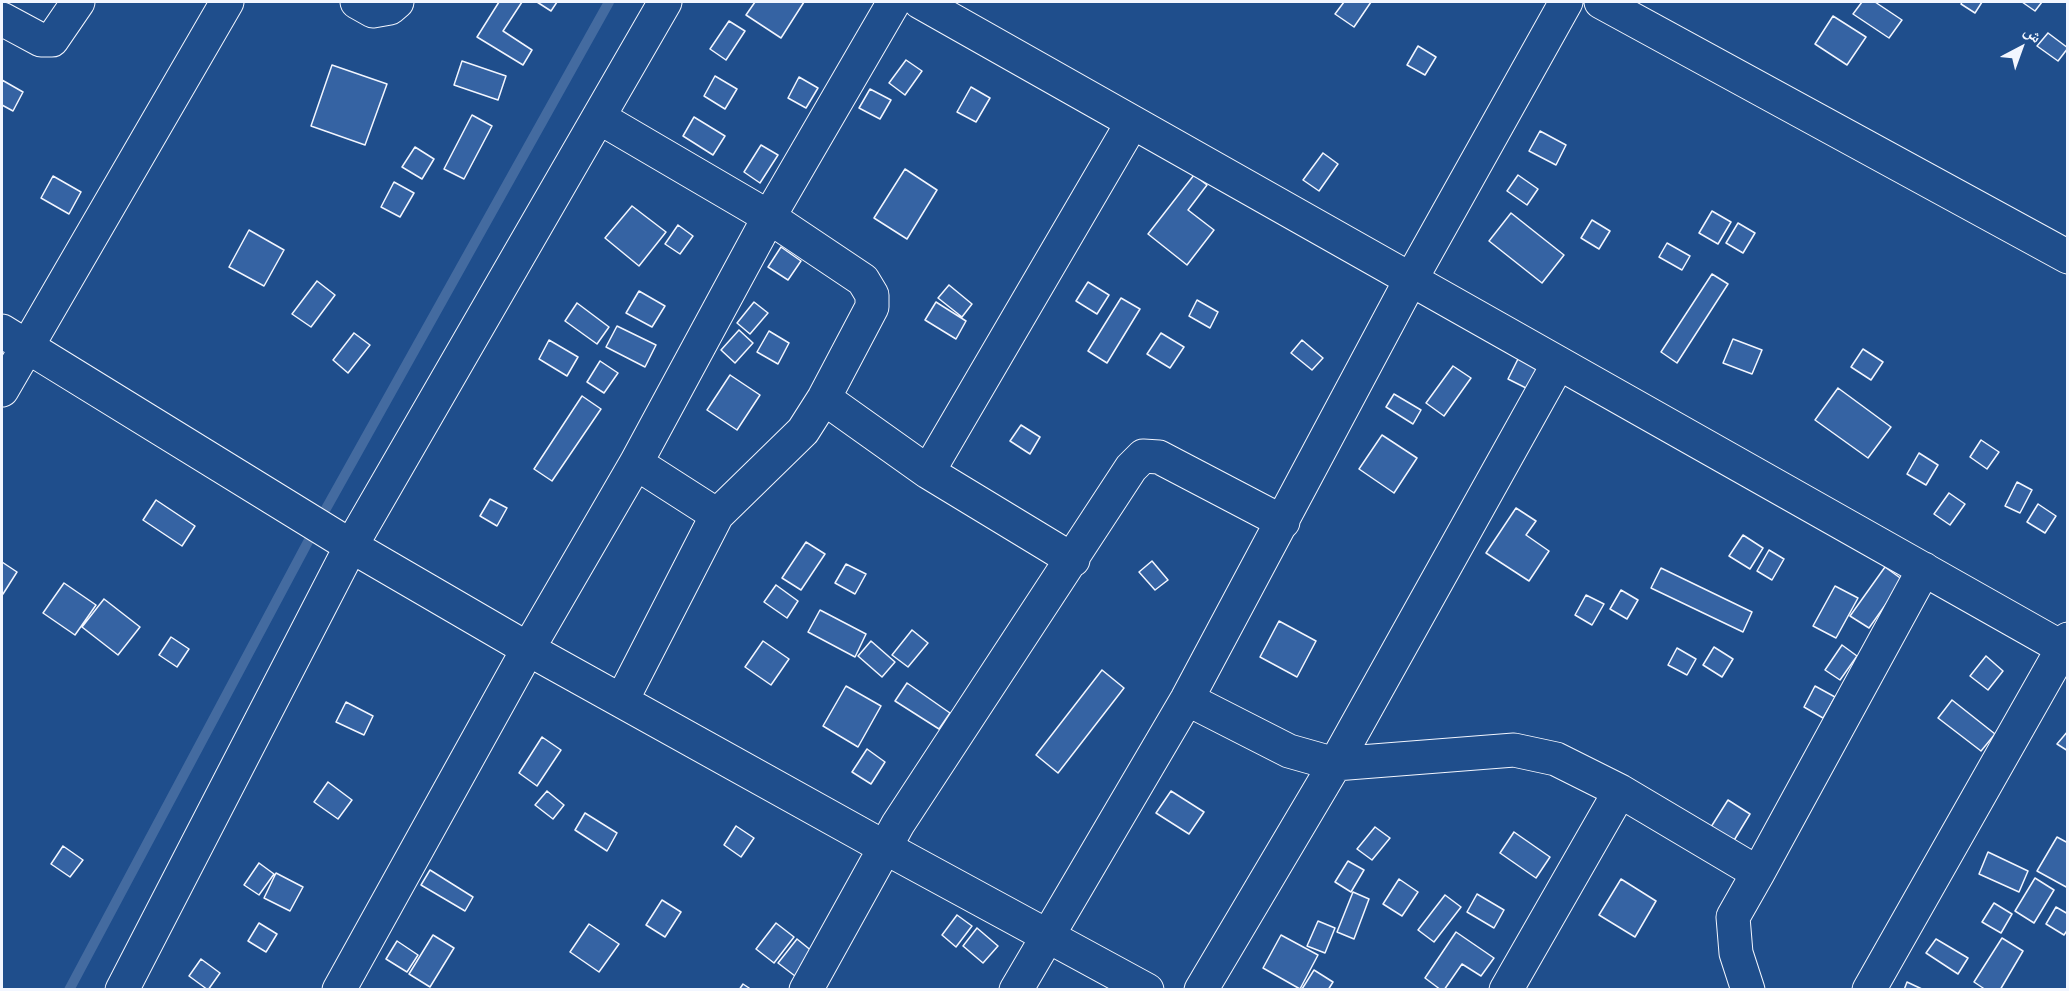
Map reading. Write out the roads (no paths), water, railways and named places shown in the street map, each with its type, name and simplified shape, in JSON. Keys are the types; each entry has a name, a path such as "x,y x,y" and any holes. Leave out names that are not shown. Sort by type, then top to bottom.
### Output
{"street":[{"path":"2,20 40,40 52,40 78,2"},
{"path":"2,390 15,338 227,2"},
{"path":"357,2 374,11 390,8 397,2"},
{"path":"133,986 351,546 665,2"},
{"path":"339,990 528,649 636,463 769,217 894,2"},
{"path":"920,2 1410,281 2066,646 1869,990"},
{"path":"1016,990 1187,699 1410,281 1566,2"},
{"path":"1600,2 2067,257"},
{"path":"600,118 769,217 863,280 872,295 872,307 824,398 803,431 717,515 622,700"},
{"path":"928,472 1132,123"},
{"path":"15,338 351,546 528,649 884,848 1048,934 1147,990"},
{"path":"1201,990 1335,764 1558,364"},
{"path":"824,398 928,472 1073,560"},
{"path":"806,990 884,848 1131,468 1143,456 1158,457 1283,522"},
{"path":"636,463 717,515"},
{"path":"1748,990 1736,953 1734,918 1924,569"},
{"path":"1187,699 1289,752 1335,764 1514,750 1556,759 1620,791 1758,873"},
{"path":"1506,990 1620,791"}],"waterway":[{"path":"69,990 318,523 609,2"}]}
